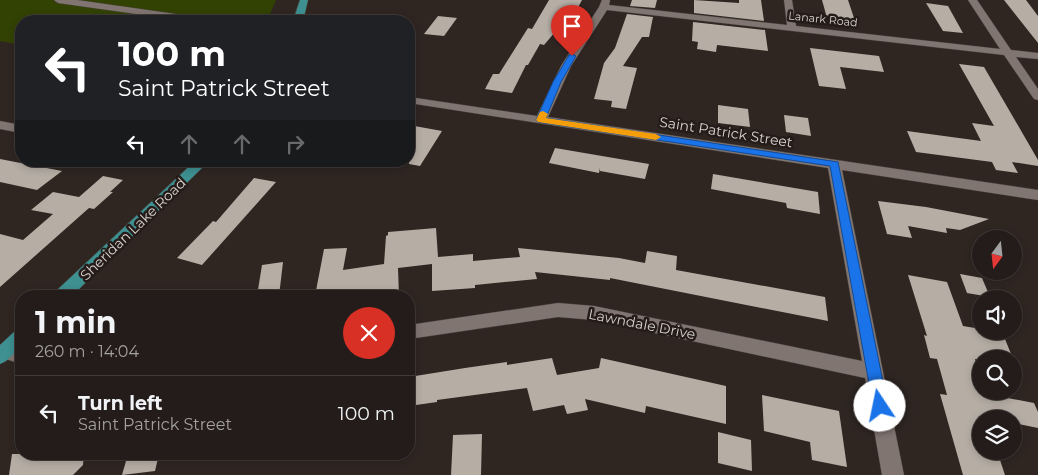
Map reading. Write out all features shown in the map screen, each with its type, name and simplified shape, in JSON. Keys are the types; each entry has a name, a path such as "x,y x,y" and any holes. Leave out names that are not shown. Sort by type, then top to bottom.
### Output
{"main road":[{"path":"300,15 304,0"},
{"name":"Sheridan Lake Road","path":"68,290 195,167"}],"street":[{"path":"58,0 162,15"},
{"path":"788,0 792,29"},
{"path":"972,0 1038,97"},
{"path":"541,120 566,66 605,4"},
{"name":"Lanark Road","path":"605,4 792,29 1038,56"},
{"name":"Saint Patrick Street","path":"415,101 1038,195"},
{"path":"0,125 15,128"},
{"path":"834,164 893,475"},
{"name":"Lawndale Drive","path":"415,331 558,310 594,313 874,372"}],"green space":[{"path":"0,0 276,0 270,15 15,15 15,44 0,41"}],"building":[{"path":"549,0 582,0 568,26 561,25 544,45 540,44 528,65 526,65 512,93 485,89 493,74 499,74 528,28 532,29"},
{"path":"632,0 657,0 655,8 630,6"},
{"path":"694,0 739,3 739,0 761,0 764,21 694,13"},
{"path":"822,0 848,0 855,21 827,18"},
{"path":"1004,0 1026,0 1038,16 1038,43"},
{"path":"926,3 948,6 963,33 943,31"},
{"path":"627,14 653,17 649,37 642,37 623,66 637,68 626,109 611,107 612,101 594,99 604,63 615,48"},
{"path":"438,16 457,18 444,36 424,34"},
{"path":"693,22 765,30 768,51 717,45 716,52 697,49 698,42 692,41"},
{"path":"810,48 879,56 884,72 840,67 846,89 819,86"},
{"path":"959,64 984,67 1038,160 1038,166 1012,162 1018,173 996,170 992,162 916,152 907,131 981,141 972,123 994,126"},
{"path":"718,105 748,109 750,127 718,123"},
{"path":"784,115 808,118 811,136 786,132"},
{"path":"415,126 442,131 420,166 415,165"},
{"path":"555,148 649,164 645,179 600,171 600,168 599,173 549,163"},
{"path":"0,159 15,162 15,167 41,167 62,171 37,190 0,182"},
{"path":"713,174 818,192 820,214 787,208 786,203 711,189"},
{"path":"103,176 123,180 94,209 89,208 0,287 0,234 23,240 53,214 31,210 53,192 79,197"},
{"path":"254,178 276,182 202,265 177,258 213,221 216,222"},
{"path":"878,201 926,207 989,219 960,230 946,228 947,233 908,226 912,238 887,234"},
{"path":"436,228 438,257 473,254 473,261 520,257 518,248 619,258 645,263 647,251 677,256 676,270 825,297 828,321 610,278 610,280 535,272 537,279 475,285 475,288 432,291 432,264 398,268 399,290 316,290 324,249 347,248 343,270 384,264 388,232"},
{"path":"283,262 280,290 258,290 262,265"},
{"path":"960,274 972,276 972,280 983,280 987,290 972,290 972,294 967,293"},
{"path":"908,275 947,282 963,326 972,328 972,340 1005,340 1009,350 972,350 972,400 1018,400 1034,403 1038,412 1038,428 1022,425 1022,410 972,410 972,460 1000,460 1005,475 963,475 940,394 947,395 937,359 930,358 924,335 927,336"},
{"path":"552,358 557,375 599,368 601,358 726,386 726,424 646,406 645,413 585,399 588,410 567,414 564,405 533,411 527,388 437,400 437,402 415,405 415,376 507,362 507,365"},
{"path":"762,395 839,411 847,467 812,460 810,442 764,431"},
{"path":"718,432 751,440 752,471 718,463"},
{"path":"482,434 481,475 451,475 453,435"},
{"path":"12,454 15,454 15,460 83,460 83,465 73,475 9,475"},
{"path":"126,460 158,460 155,471 122,475"}],"slow traffic":[{"path":"543,114 541,120 656,137"}],"route":[{"path":"572,56 557,82 541,120 834,164 880,406"}]}
